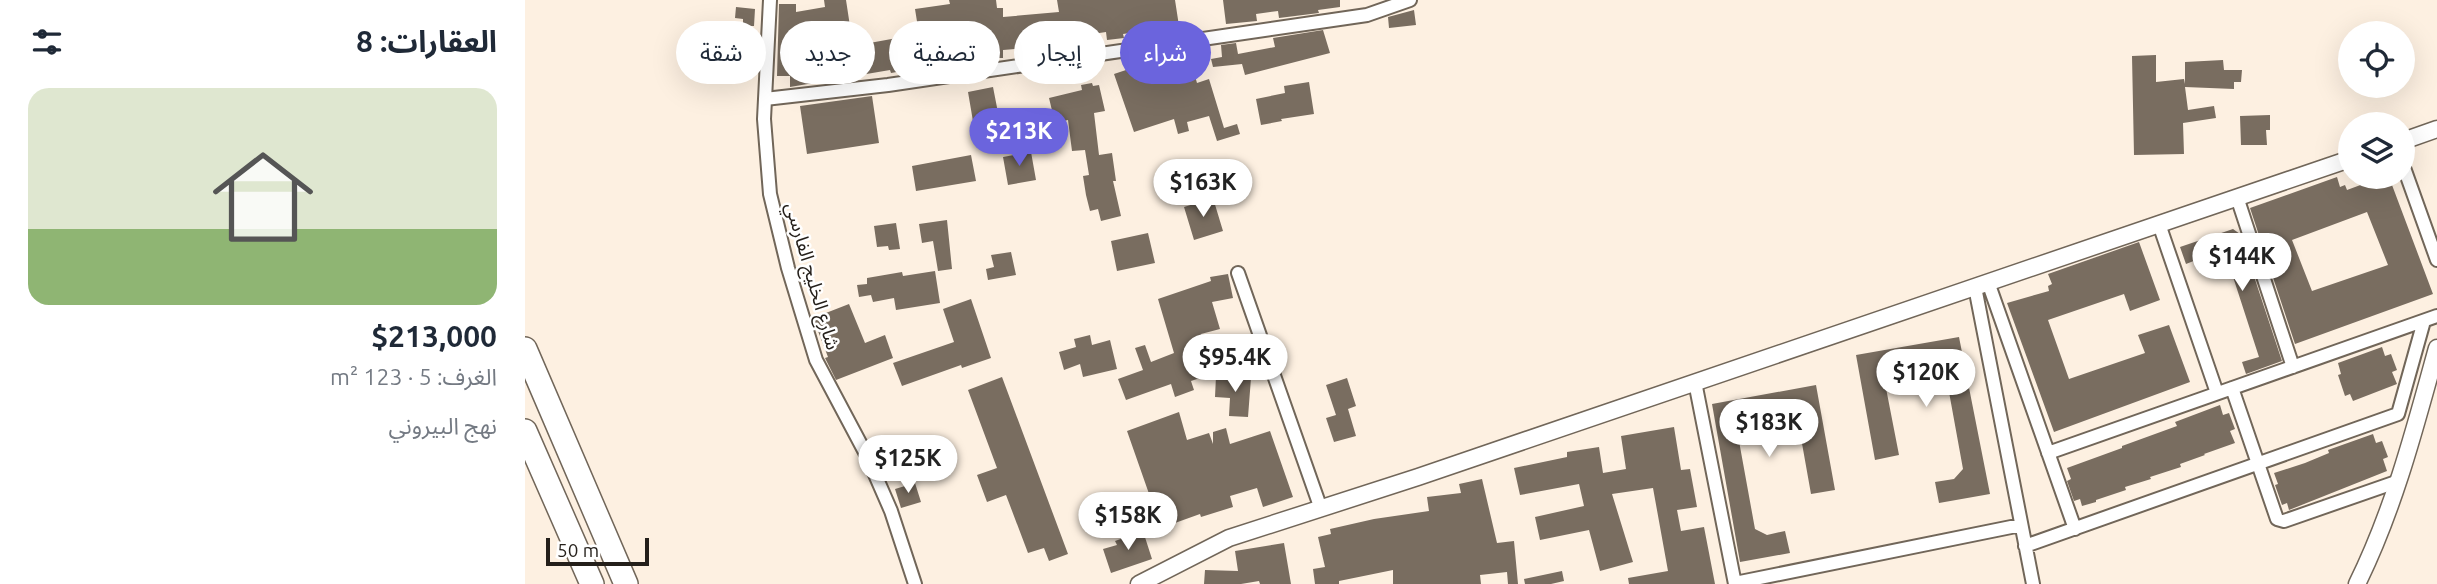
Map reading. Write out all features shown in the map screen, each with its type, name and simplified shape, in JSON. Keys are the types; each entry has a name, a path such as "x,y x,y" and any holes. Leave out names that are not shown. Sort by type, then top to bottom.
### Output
{"highway":[{"path":"525,349 626,584"},
{"path":"525,431 592,584"}],"street":[{"name":"شارع الخليج الفارسي","path":"770,0 765,99 771,194 788,268 816,360 867,456 891,511 915,584"},
{"path":"765,99 888,85 1367,15 1410,0"},
{"path":"2415,137 2437,129"},
{"path":"1139,584 1229,538 2338,163"},
{"path":"2412,189 2437,260"},
{"path":"2237,197 2293,367"},
{"path":"2159,224 2217,393"},
{"path":"1238,273 1321,509"},
{"path":"1981,285 2048,453 2075,529"},
{"path":"1981,285 2033,584"},
{"path":"2048,453 2437,316"},
{"path":"2025,546 2398,414 2402,409 2424,321"},
{"path":"2357,584 2399,481 2437,348"},
{"path":"1695,382 1735,583 2021,525"},
{"path":"2232,388 2277,519 2284,521 2399,481"}],"building":[{"path":"824,0 846,0 849,21 780,21 780,76 777,76 779,4 796,4 796,12 825,7"},
{"path":"949,0 996,0 997,8 1003,8 1003,17 1059,12 1057,0 1175,0 1178,21 1120,21 1120,38 1107,40 1106,21 1014,21 1014,49 1003,50 1003,58 1000,58 1000,21 917,21 915,9 950,4"},
{"path":"1223,0 1340,0 1340,7 1318,10 1319,13 1279,18 1278,11 1256,14 1257,21 1226,24"},
{"path":"736,7 755,9 754,21 735,18"},
{"path":"1414,10 1416,25 1389,28 1388,17"},
{"path":"1323,30 1330,53 1245,75 1242,64 1213,67 1211,59 1222,57 1221,45 1236,43 1238,54 1275,47 1273,38"},
{"path":"889,39 889,70 875,73 875,42"},
{"path":"2156,55 2156,82 2184,79 2185,84 2185,62 2223,60 2224,70 2242,70 2241,82 2234,82 2234,89 2185,87 2188,110 2214,106 2216,118 2183,123 2184,154 2134,155 2132,56"},
{"path":"1120,72 1120,84 1211,84 1224,128 1237,124 1240,134 1217,141 1209,116 1187,122 1189,131 1178,134 1174,119 1134,132 1114,74"},
{"path":"1309,82 1314,114 1261,125 1256,99 1285,93 1284,86"},
{"path":"1081,85 1099,85 1105,111 1094,113 1099,155 1112,153 1116,181 1113,181 1121,216 1101,221 1098,209 1090,211 1086,195 1083,176 1089,175 1085,150 1072,151 1068,120 1055,123 1049,98 1082,90"},
{"path":"993,87 1001,128 975,133 968,92"},
{"path":"872,96 879,143 807,154 800,106"},
{"path":"2270,115 2270,130 2266,130 2267,145 2241,145 2240,116"},
{"path":"1031,152 1036,180 1008,185 1003,157"},
{"path":"971,155 976,181 916,191 912,166"},
{"path":"1227,162 1236,183 1206,196 1197,175"},
{"path":"2337,177 2338,189 2394,189 2433,294 2295,344 2250,208","holes":["2367,212 2388,265 2312,291 2292,240"]},
{"path":"1213,198 1223,231 1194,240 1184,207"},
{"path":"947,220 952,269 938,271 933,241 922,243 919,224"},
{"path":"896,223 900,249 877,247 874,226"},
{"path":"2233,229 2240,234 2282,361 2246,374 2242,362 2259,357 2224,249 2186,264 2180,247"},
{"path":"1148,233 1155,263 1117,271 1111,241"},
{"path":"2139,242 2160,300 2130,311 2124,294 2048,320 2069,379 2145,353 2138,335 2169,325 2190,382 2054,432 2007,303 2049,291 2048,286 2052,284 2048,274"},
{"path":"1011,252 1016,275 988,280 986,269 994,267 991,255"},
{"path":"935,271 940,303 896,310 894,298 873,302 871,295 859,297 857,285 867,284 867,278 902,272 903,276"},
{"path":"1228,274 1233,298 1212,302 1220,329 1201,334 1215,373 1191,381 1194,390 1175,397 1171,384 1126,400 1118,379 1143,370 1135,348 1145,345 1151,362 1174,353 1158,299 1211,281 1210,277"},
{"path":"971,299 991,358 962,368 961,365 902,386 893,363 954,342 943,309"},
{"path":"849,304 865,343 885,335 893,358 836,380 825,358 828,357 813,318"},
{"path":"1090,335 1092,345 1110,340 1117,369 1083,377 1080,364 1064,370 1059,352 1076,347 1074,339"},
{"path":"1959,337 1990,494 1939,503 1935,482 1954,479 1963,469 1945,370 1933,365 1893,373 1885,383 1899,455 1875,460 1856,355"},
{"path":"2382,347 2385,356 2391,354 2397,370 2392,372 2397,384 2353,401 2350,394 2345,396 2338,375 2341,374 2338,363"},
{"path":"1216,376 1251,378 1248,417 1229,416 1230,398 1215,397"},
{"path":"1002,377 1068,554 1049,561 1044,548 1028,553 1006,495 987,502 977,475 997,468 968,390"},
{"path":"1347,378 1356,406 1348,409 1356,436 1334,442 1326,418 1336,415 1326,385"},
{"path":"1816,385 1835,490 1811,494 1798,421 1786,415 1747,421 1737,430 1755,529 1767,535 1785,531 1790,553 1740,562 1712,404"},
{"path":"2220,405 2223,415 2229,413 2235,429 2230,431 2235,443 2180,464 2181,467 2150,477 2151,479 2125,487 2126,490 2096,502 2082,506 2080,499 2074,501 2067,481 2071,479 2067,468 2177,426 2175,422"},
{"path":"1179,412 1187,440 1209,433 1213,444 1213,432 1226,428 1230,444 1270,431 1293,497 1263,507 1257,488 1230,496 1233,507 1201,517 1200,514 1161,528 1127,431"},
{"path":"1674,427 1681,470 1690,469 1697,507 1677,510 1681,531 1704,527 1715,584 1629,584 1628,578 1668,571 1653,488 1612,494 1633,562 1600,571 1589,530 1540,540 1535,517 1584,506 1579,484 1520,495 1514,468 1567,457 1567,452 1599,447 1603,473 1626,469 1621,436"},
{"path":"2373,434 2376,443 2382,441 2388,457 2383,459 2387,471 2289,510 2287,503 2282,505 2274,473"},
{"path":"1482,479 1497,543 1514,541 1518,584 1508,584 1507,572 1480,575 1481,584 1393,584 1393,570 1339,581 1339,584 1315,584 1313,569 1325,567 1318,537 1331,534 1330,529 1429,511 1427,497 1461,493 1459,484"},
{"path":"915,483 921,502 901,508 895,489"},
{"path":"1143,531 1152,559 1111,573 1103,549 1117,545 1115,541"},
{"path":"1284,543 1291,584 1260,584 1259,581 1204,584 1205,570 1238,571 1235,551"},
{"path":"1562,571 1564,581 1525,584 1524,579"}]}
